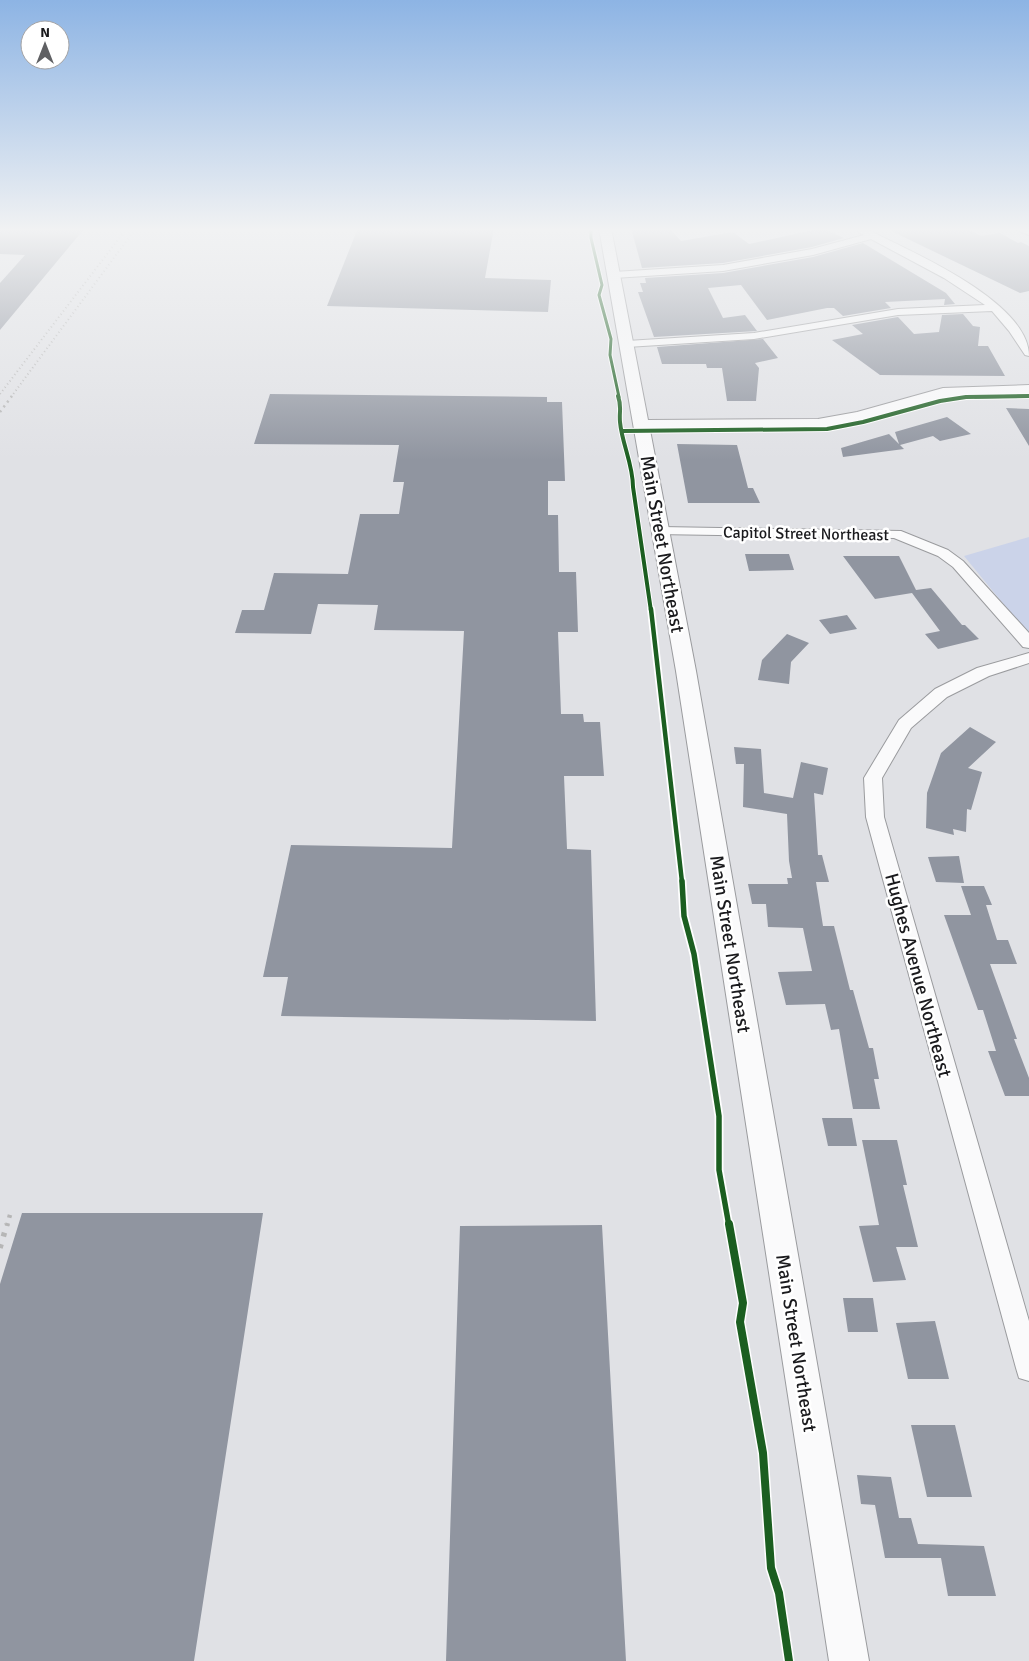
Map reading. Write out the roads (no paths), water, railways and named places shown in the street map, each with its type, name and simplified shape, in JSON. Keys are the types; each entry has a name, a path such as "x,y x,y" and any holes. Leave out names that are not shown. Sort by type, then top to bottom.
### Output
{"street":[{"name":"Main Street Northeast","path":"620,306 686,671 848,1661"},
{"path":"992,306 1022,340 1029,353"},
{"path":"627,344 754,336 898,312 995,308"},
{"path":"642,425 818,424 859,416 943,393 1029,390"},
{"name":"Capitol Street Northeast","path":"661,531 896,534 943,553 958,564 1029,643"},
{"name":"Hughes Avenue Northeast","path":"1029,658 983,672 941,693 905,724 873,778 875,817 1029,1368"}],"railway":[{"path":"0,394 68,306"},
{"path":"11,397 79,306"},
{"path":"0,412 12,396"},
{"path":"7,1226 11,1211"},
{"path":"0,1248 7,1224"}]}
